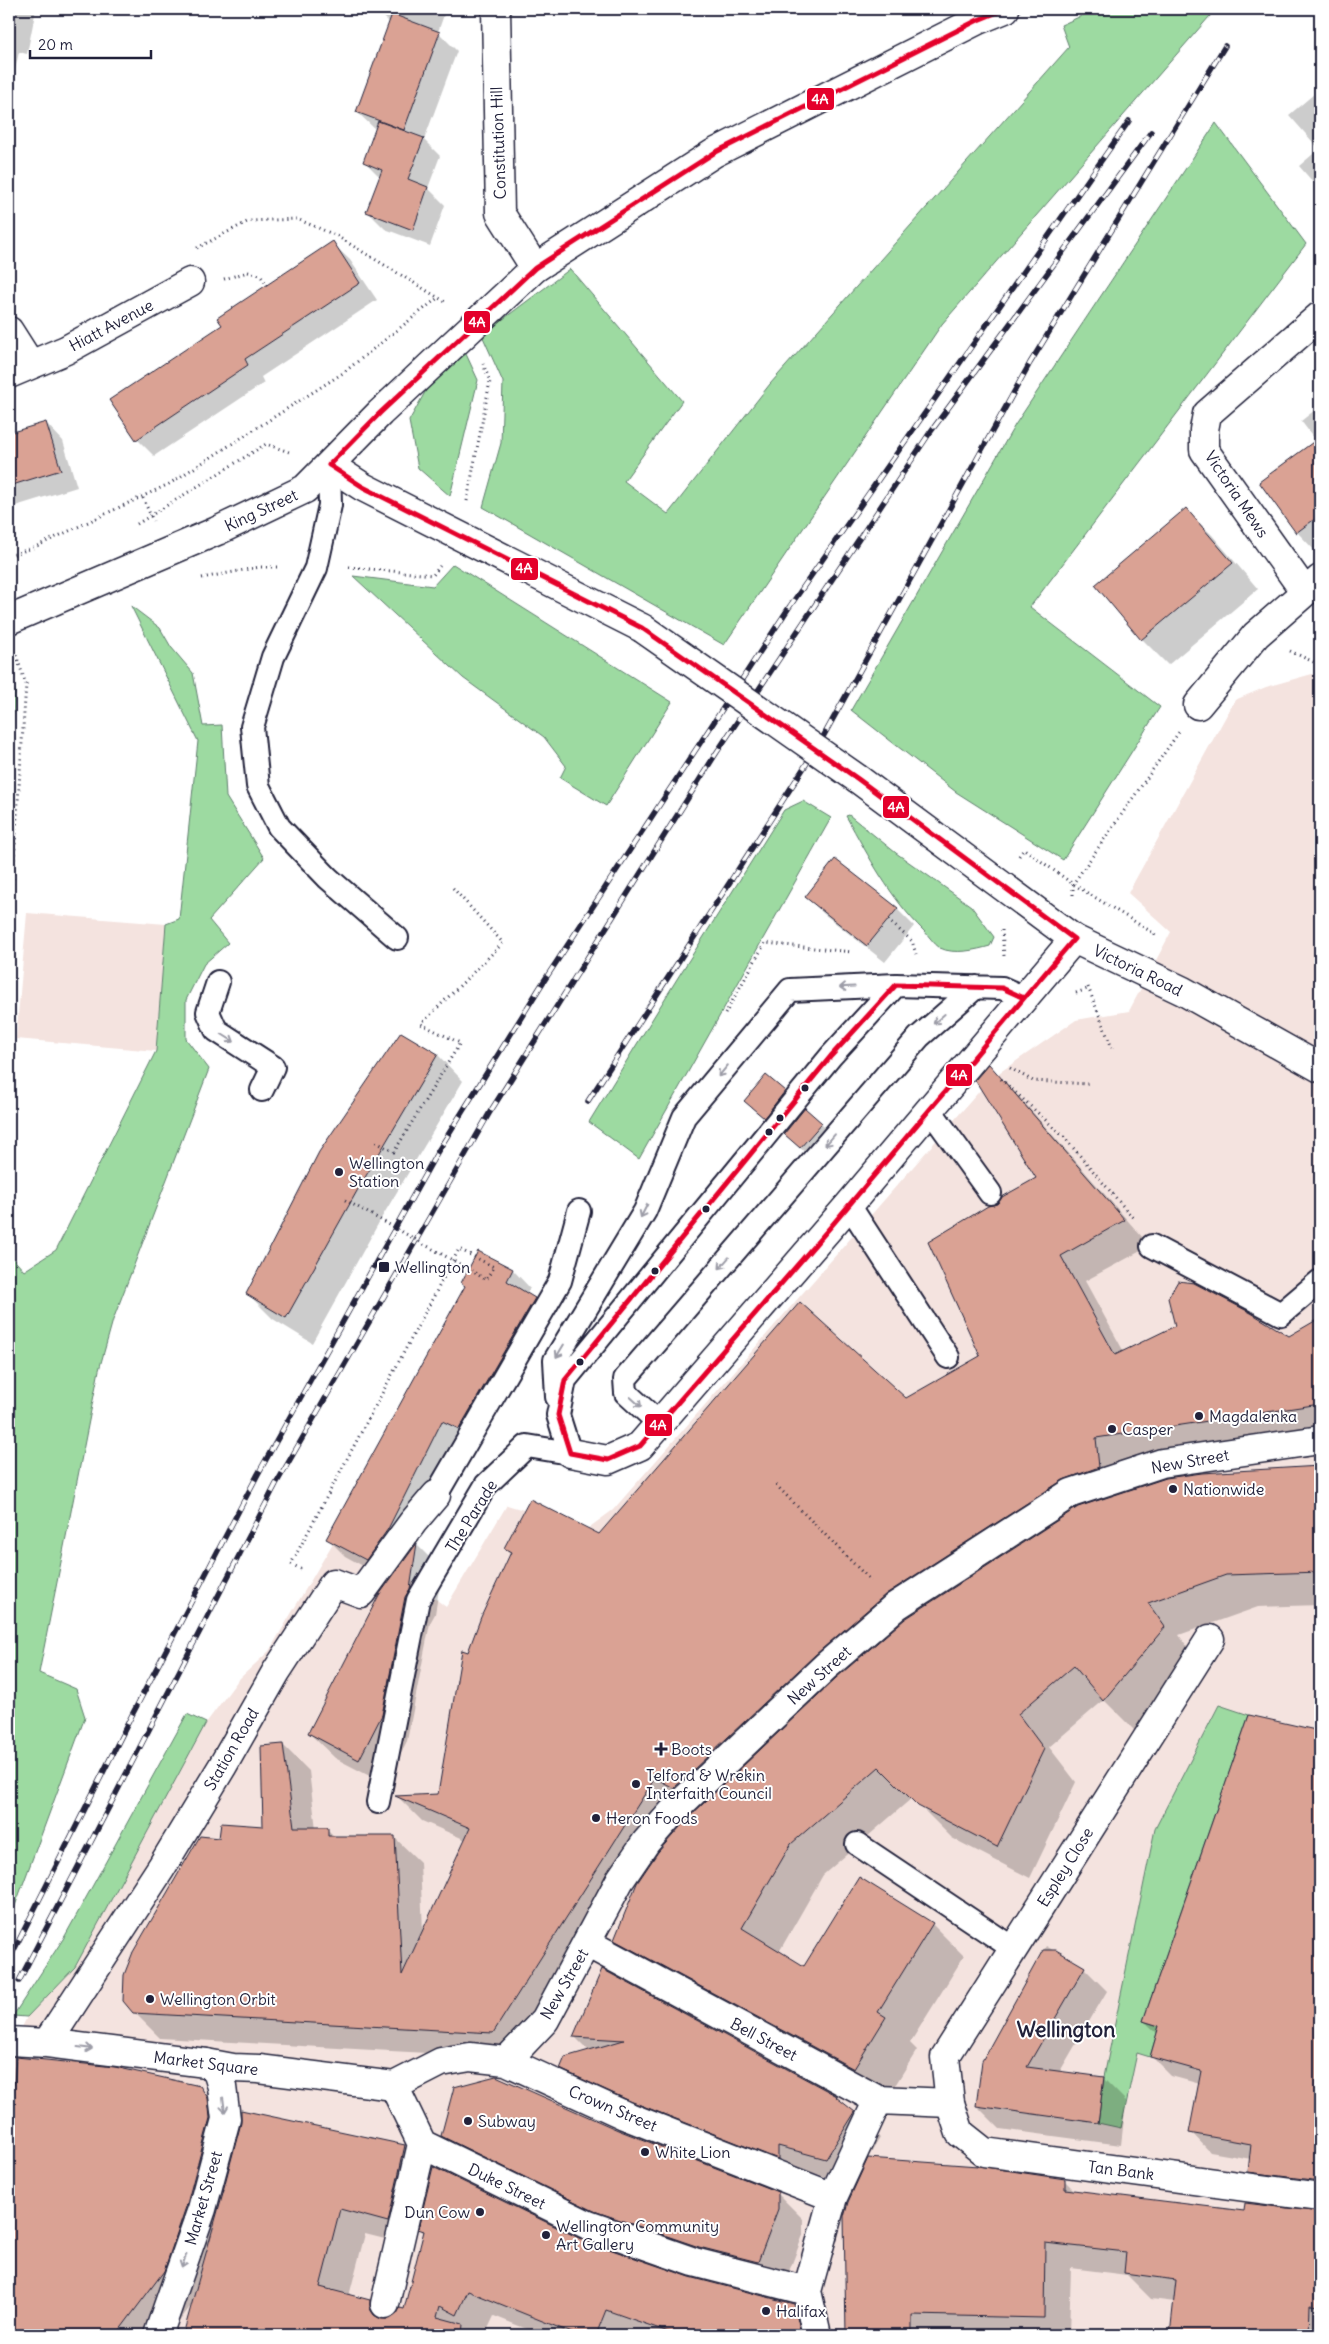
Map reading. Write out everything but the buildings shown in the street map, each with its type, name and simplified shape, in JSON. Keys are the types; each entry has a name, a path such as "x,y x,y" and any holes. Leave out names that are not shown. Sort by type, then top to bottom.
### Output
{"street":[{"name":"Constitution Hill","path":"496,9 500,214 534,268"},
{"name":"King Street","path":"9,620 217,531 305,489 468,328 534,268 714,153 969,25 1005,9"},
{"name":"Hiatt Avenue","path":"9,331 19,369 66,350 190,282"},
{"name":"Victoria Mews","path":"1313,586 1204,450 1204,430 1207,414 1320,316"},
{"name":"Victoria Road","path":"329,465 363,487 642,628 858,779 1074,939 1183,991 1320,1068"},
{"path":"1198,705 1256,635 1313,586"},
{"name":"The Parade","path":"570,1453 608,1460 640,1446 849,1205 1074,939"},
{"name":"New Street","path":"506,2061 545,2020 620,1880 646,1842 676,1808 826,1666 896,1606 1071,1493 1162,1464 1320,1440"},
{"name":"Station Road","path":"47,2043 160,1868 222,1767 276,1672 334,1583 361,1593 413,1522 436,1495"},
{"name":"Espley Close","path":"950,2103 945,2057 1210,1639"},
{"name":"Bell Street","path":"587,1943 878,2100 950,2103"},
{"name":"Market Square","path":"14,2041 47,2043 206,2062 233,2068 259,2069 394,2086"},
{"path":"386,2304 422,2144 394,2086 441,2062 470,2057 506,2061"},
{"name":"Crown Street","path":"506,2061 624,2114 833,2197"},
{"name":"Market Street","path":"158,2335 202,2209 226,2119 222,2087 217,2071 206,2062"},
{"path":"817,2335 807,2291 833,2197 878,2100"},
{"name":"Tan Bank","path":"950,2103 960,2134 984,2152 1320,2197"},
{"name":"Duke Street","path":"422,2144 588,2225 694,2262 807,2291"}],"lane":[{"path":"329,465 330,505 316,568 273,657 252,727 258,786 279,827 328,878 397,938"},
{"path":"218,982 208,1012 216,1030 272,1067 262,1090"},
{"path":"570,1453 558,1415 555,1360 645,1211 684,1117 790,990 896,985 976,987 1002,988 1024,998"},
{"path":"558,1415 565,1380 831,1056 896,985"},
{"path":"660,1424 626,1394 625,1379 919,1036 976,987"},
{"path":"930,1110 990,1193"},
{"path":"849,1205 948,1357"},
{"path":"436,1495 560,1281 579,1211"},
{"path":"1152,1246 1281,1314 1320,1281"},
{"name":"The Parade","path":"378,1802 418,1600 486,1485 527,1446 570,1453"},
{"path":"857,1844 1014,1949"}],"path":[{"path":"190,282 174,261 249,221 297,219 335,236 445,301 468,328 490,381 460,536"},
{"path":"9,556 43,543 169,484 343,373 439,297"},
{"path":"129,530 266,444 329,465"},
{"path":"9,934 26,684 14,651"},
{"path":"1074,939 1073,884 1198,705"},
{"path":"376,1142 394,1152 460,1043 421,1024 502,943 451,886"},
{"path":"888,920 912,941 918,959"},
{"path":"1088,988 1112,1048"},
{"path":"1009,1067 1033,1081 1089,1084"},
{"path":"1000,1078 1064,1137 1126,1209 1152,1246"},
{"path":"306,1572 291,1564 459,1249 494,1267 486,1280 472,1271 345,1200"},
{"path":"776,1485 896,1606"}],"shaded area":[{"path":"1312,674 1320,678 1320,2335 9,2335 9,2054 27,2017 75,1967 206,1723 238,1680 269,1651 333,1543 371,1563 390,1564 446,1607 507,1505 587,1529 613,1510 990,1079 1076,1020 1129,1011 1171,932 1128,893 1235,700 1266,687"},
{"path":"27,913 166,924 156,1051 16,1039"}],"green space":[{"path":"1097,9 1216,9 942,324 724,645 483,507 501,443 503,382 482,335 570,269 682,401 624,481 668,514 770,384 1069,47 1061,25"},
{"path":"1216,123 1306,244 1030,607 1160,707 1063,860 956,792 851,710 1015,425"},
{"path":"466,354 478,380 450,496 418,468 409,421 434,376"},
{"path":"453,564 672,702 606,806 560,778 566,766 544,737 463,678 353,576 433,586"},
{"path":"131,606 160,628 171,647 193,673 203,726 222,725 226,797 264,858 209,920 228,943 204,964 186,1000 186,1039 209,1069 113,1320 99,1370 39,1673 76,1689 85,1717 9,1922 9,1254 24,1271 56,1250 156,1051 166,924 179,919 198,741"},
{"path":"9,675 15,691 9,791"},
{"path":"803,801 831,818 639,1159 589,1122 784,810"},
{"path":"849,815 896,853 971,906 994,937 990,946 958,951 940,948 890,891 846,816"},
{"path":"1219,1705 1249,1715 1143,2021 1159,2026 1150,2057 1137,2053 1121,2128 1098,2123 1104,2077 1155,1829"},
{"path":"187,1714 206,1723 75,1967 27,2017 13,2016 65,1936"}],"railway":[{"path":"588,1101 818,746 1030,363 1225,46"},
{"path":"9,1960 132,1715 258,1474 438,1151 542,984 790,606 1129,121"},
{"path":"19,1981 276,1484 490,1112 717,752 929,434 1151,132"}],"transit line":[{"name":"4A","path":"329,465 380,413 535,268 714,153 978,20 1005,9"},
{"name":"4A","path":"329,465 363,487 642,628 858,779 1074,939"},
{"name":"4A","path":"1024,998 1074,939"},
{"name":"4A","path":"896,985 1002,988 1024,998 833,1224 640,1446 608,1460 570,1453 558,1415 565,1380 831,1056 896,985"}],"place":[{"name":"Wellington Station","path":"339,1172"},
{"name":"Wellington","path":"384,1267"},
{"name":"Magdalenka","path":"1199,1416"},
{"name":"Casper","path":"1112,1429"},
{"name":"Nationwide","path":"1173,1489"},
{"name":"Boots","path":"661,1749"},
{"name":"Telford & Wrekin Interfaith Council","path":"636,1784"},
{"name":"Heron Foods","path":"596,1818"},
{"name":"Wellington Orbit","path":"150,1999"},
{"name":"Subway","path":"468,2121"},
{"name":"White Lion","path":"645,2152"},
{"name":"Dun Cow","path":"480,2212"},
{"name":"Wellington Community Art Gallery","path":"546,2235"},
{"name":"Halifax","path":"766,2311"}],"district":[{"name":"Wellington","path":"1066,2029"}]}
